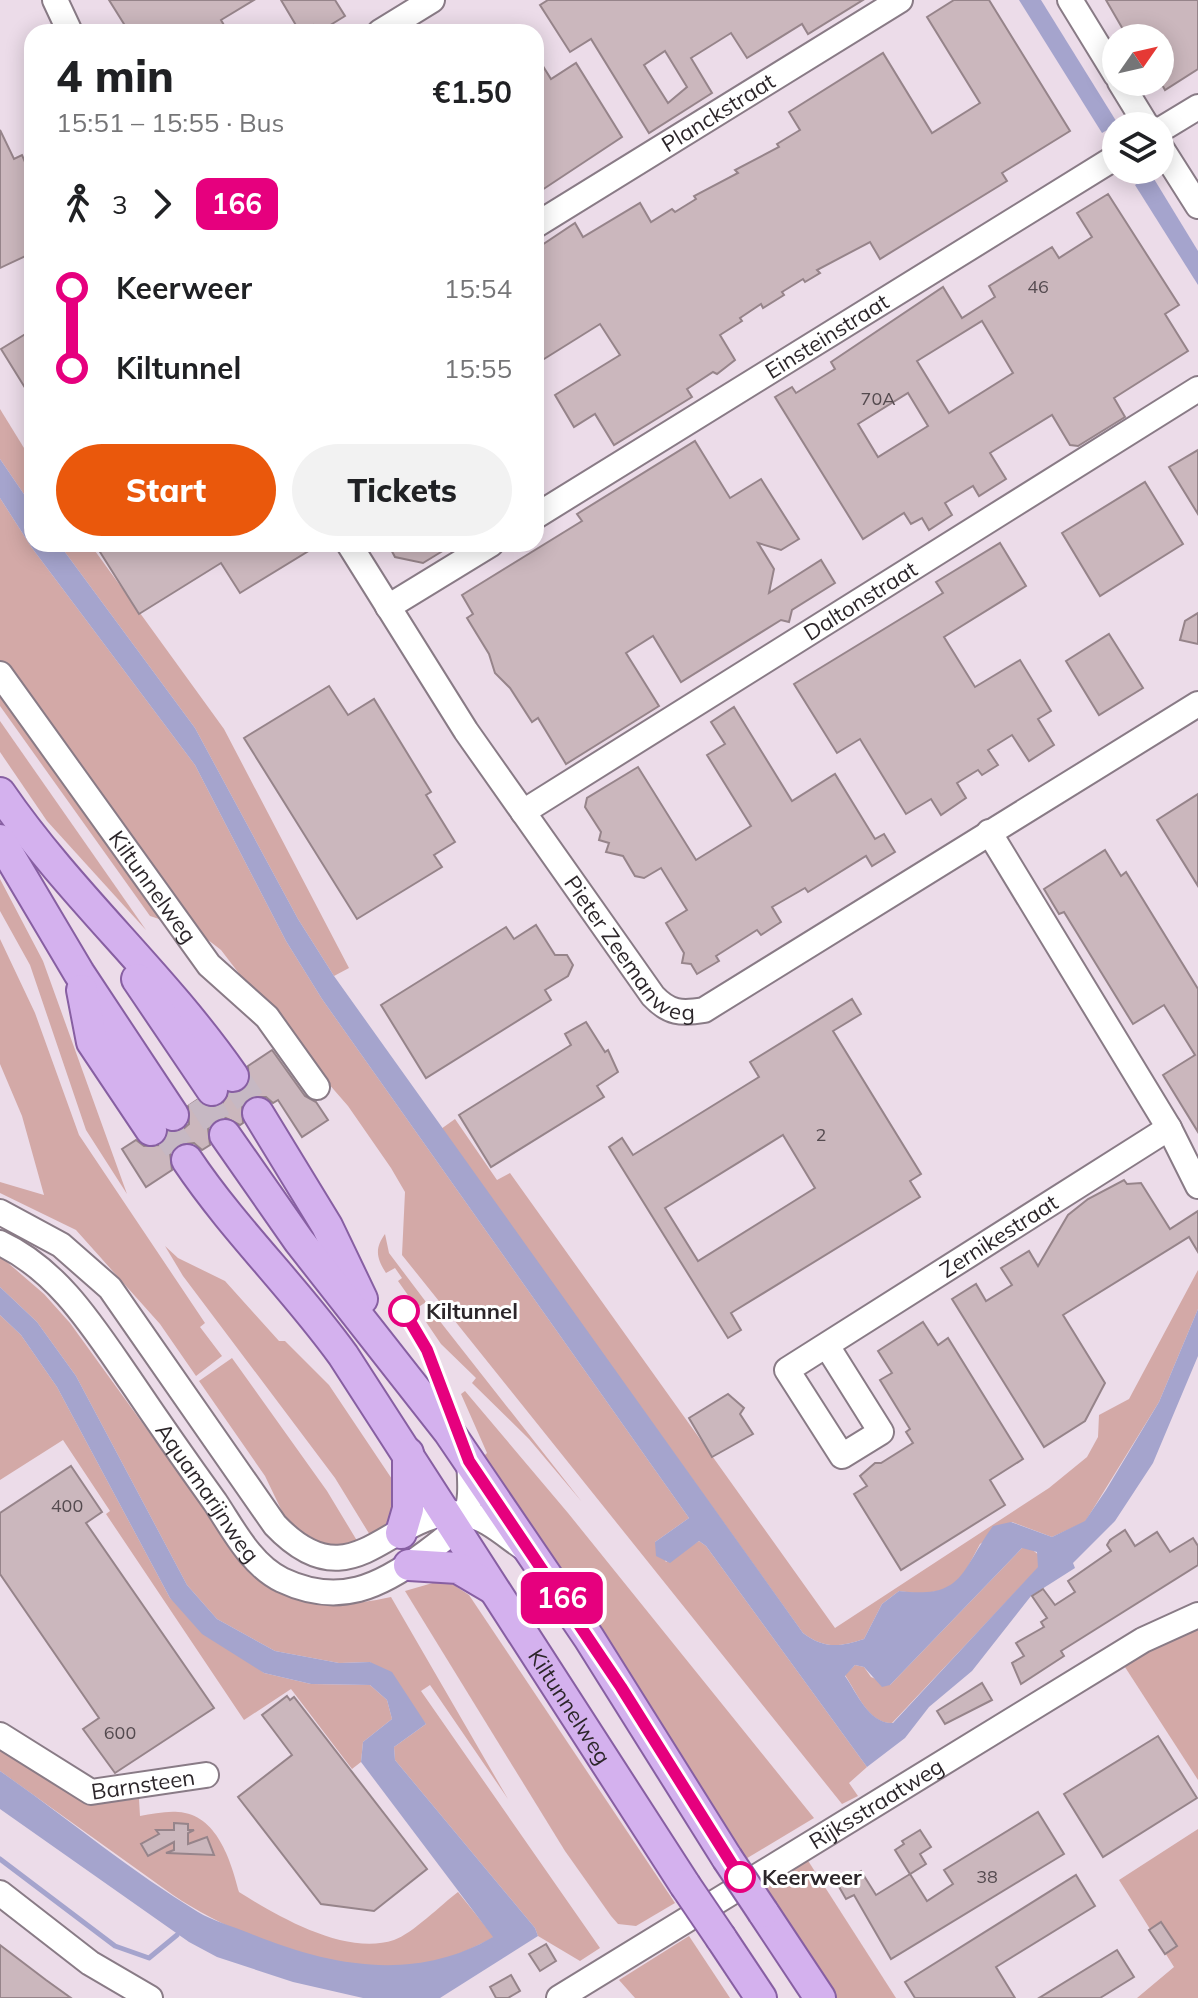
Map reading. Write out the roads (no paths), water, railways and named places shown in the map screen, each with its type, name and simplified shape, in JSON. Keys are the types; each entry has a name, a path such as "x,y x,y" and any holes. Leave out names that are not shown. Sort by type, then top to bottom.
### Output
{"main road":[{"path":"0,793 40,852 193,1019 193,1103 79,973 0,840"},
{"name":"Kiltunnelweg","path":"761,1998 497,1592 458,1519 408,1453 321,1324 232,1224 217,1140 384,1344 469,1461 637,1712 727,1858 820,1998"},
{"path":"401,1533 408,1509 408,1453"},
{"path":"409,1565 458,1568 497,1592"}],"street":[{"path":"55,0 66,24"},
{"path":"393,24 432,0"},
{"name":"Planckstraat","path":"544,220 900,0"},
{"path":"1070,0 1102,52"},
{"path":"1174,122 1198,107"},
{"name":"Einsteinstraat","path":"544,511 1102,166"},
{"path":"1174,168 1198,206"},
{"name":"Daltonstraat","path":"523,812 1198,389"},
{"name":"Pieter Zeemanweg","path":"354,552 466,731 653,996 665,1009 683,1014 704,1010 1198,704"},
{"path":"388,607 478,552"},
{"name":"Kiltunnelweg","path":"0,674 209,965 267,1017 317,1087"},
{"path":"989,832 1169,1128 1198,1186"},
{"name":"Zernikestraat","path":"827,1346 1169,1128"},
{"name":"Aquamarijnweg","path":"0,1212 61,1245 110,1288 286,1536 314,1553 348,1556 364,1553 422,1521 458,1519"},
{"name":"Aquamarijnweg","path":"0,1243 28,1259 74,1303 244,1545 271,1573 302,1587 340,1594 361,1591 409,1565 458,1519"},
{"path":"469,1461 458,1519 485,1522 532,1553"},
{"name":"Rijksstraatweg","path":"576,1994 1143,1640 1198,1615"},
{"name":"Barnsteen","path":"0,1735 91,1792 206,1775"},
{"path":"0,1893 90,1963 150,1998"}],"water":[{"path":"1019,0 1041,0 1111,112 1102,112 1102,133"},
{"path":"1157,184 1198,251 1198,285 1135,185"},
{"path":"0,459 24,494 24,536 0,498"},
{"path":"35,552 65,552 195,728 298,919 334,976 803,1633 818,1642 832,1645 864,1639 882,1604 899,1591 937,1591 949,1586 966,1568 993,1526 1011,1522 1052,1537 1085,1521 1159,1402 1198,1309 1198,1356 1153,1463 1115,1521 1073,1563 1075,1568 1031,1596 972,1671 929,1707 905,1738 867,1767 706,1546 699,1541 670,1563 656,1556 655,1542 689,1518 322,999 286,941 195,765","holes":["1022,1548 1037,1552 1038,1567 893,1723 870,1713 845,1676 855,1665 864,1667 882,1687 890,1685"]},
{"path":"0,1287 37,1322 76,1376 187,1585 217,1619 275,1651 339,1663 370,1662 392,1672 426,1724 394,1747 395,1760 535,1928 538,1936 440,1998 363,1998 293,1982 217,1957 189,1942 0,1809 0,1771 122,1861 198,1912 279,1945 310,1954 371,1965 402,1965 463,1951 493,1937 361,1762 363,1742 392,1719 387,1700 370,1685 311,1684 264,1673 202,1634 170,1598 57,1387 21,1335 0,1315"}],"waterway":[{"path":"0,1859 115,1946 149,1958 177,1935"}],"tunnel":[{"path":"233,1076 258,1113"},
{"path":"201,1097 225,1135"},
{"path":"162,1123 187,1160"}],"place":[{"name":"Kiltunnel","path":"404,1311"},
{"name":"Keerweer","path":"740,1877"}]}
